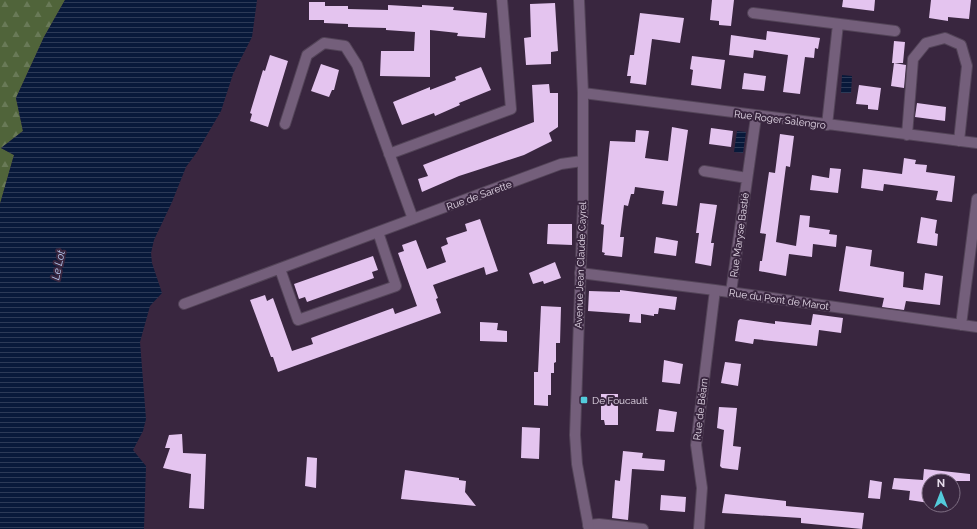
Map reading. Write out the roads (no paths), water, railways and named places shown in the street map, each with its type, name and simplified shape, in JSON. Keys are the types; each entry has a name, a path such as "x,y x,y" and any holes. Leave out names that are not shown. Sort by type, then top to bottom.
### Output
{"street":[{"path":"389,154 511,109 502,0"},
{"name":"Avenue Jean Claude Cayrel","path":"579,0 583,93 580,273 575,435 577,464 589,527"},
{"path":"753,13 895,31"},
{"path":"827,125 838,24"},
{"path":"907,135 913,59 926,43 945,38 961,45 968,66 959,141"},
{"path":"285,124 308,55 324,43 345,46 357,65 413,219"},
{"name":"Rue Roger Salengro","path":"583,93 977,143"},
{"name":"Rue Maryse Bastié","path":"731,292 756,116"},
{"name":"Rue de Sarette","path":"184,304 561,164 582,162"},
{"name":"Rue Maryse Bastié","path":"704,171 747,178"},
{"path":"962,325 977,199"},
{"path":"280,269 298,320 396,286 378,232"},
{"name":"Rue du Pont de Marot","path":"580,273 731,292 977,327"},
{"name":"Rue de Béarn","path":"699,529 702,488 696,445 715,290"},
{"path":"589,527 599,524 642,529"}],"water":[{"name":"Le Lot","path":"65,0 257,0 252,37 233,74 221,111 197,152 186,167 172,202 154,240 151,253 152,263 162,293 150,306 140,342 146,419 143,431 133,450 146,466 144,529 0,529 0,204 14,155 1,148 23,131 16,98 44,37"},
{"path":"842,75 852,76 851,93 841,93"},
{"path":"737,131 746,132 743,153 734,152"}],"place":[{"name":"De Foucault","path":"584,400"}]}
